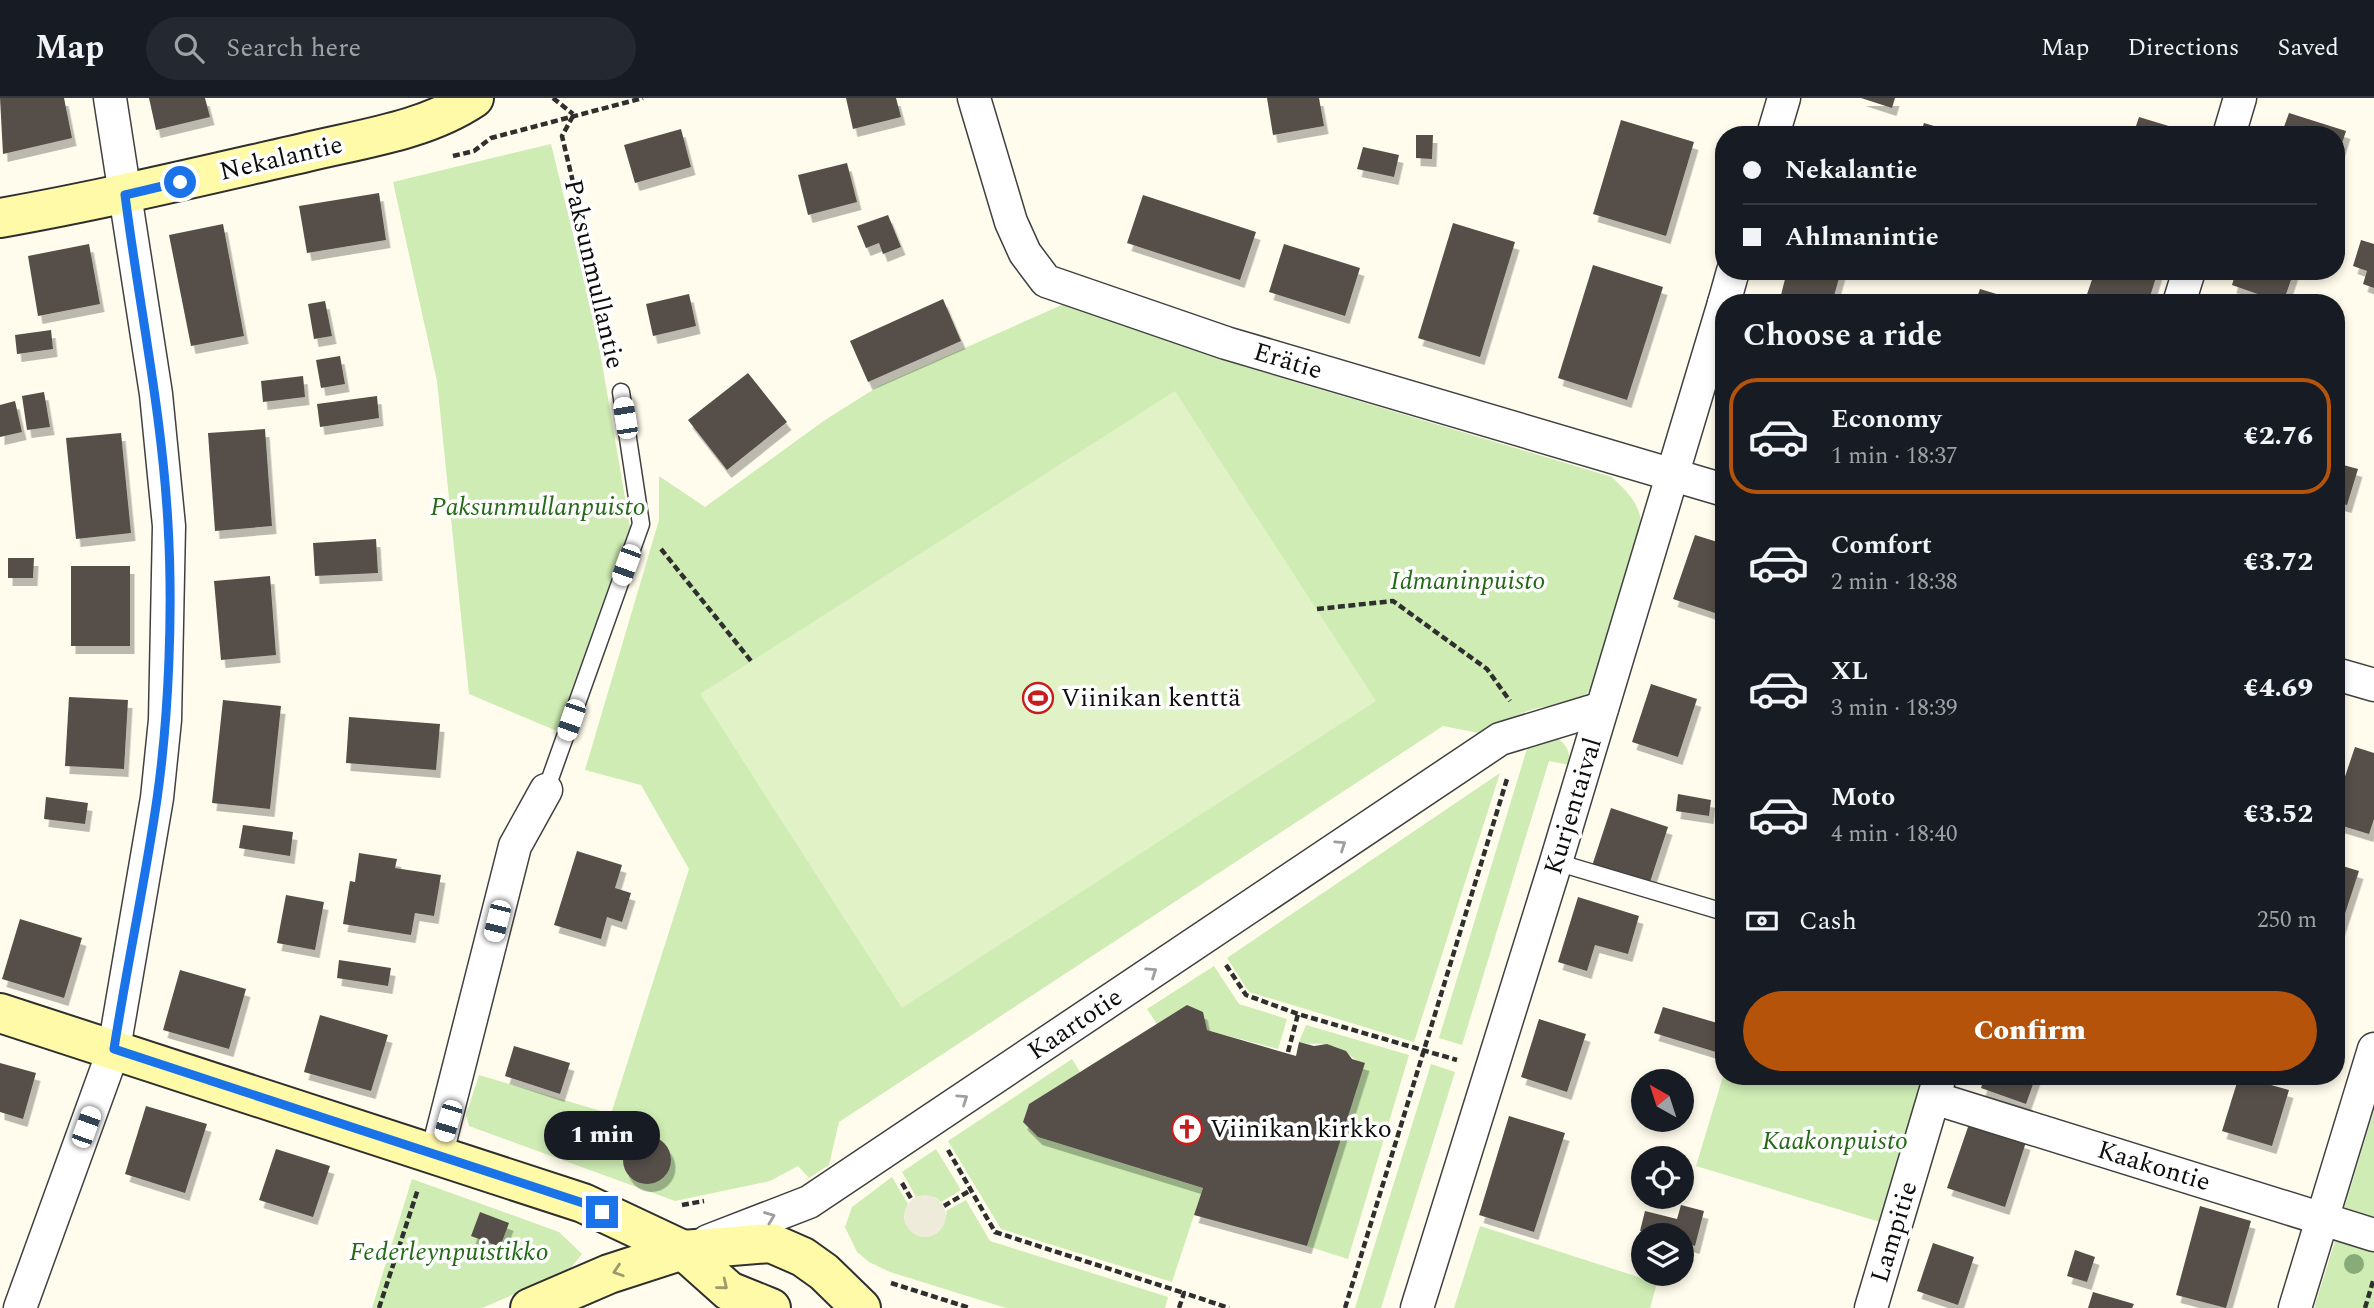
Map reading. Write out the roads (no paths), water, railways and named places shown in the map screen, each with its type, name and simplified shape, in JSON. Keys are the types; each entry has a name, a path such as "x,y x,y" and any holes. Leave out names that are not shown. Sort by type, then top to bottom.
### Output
{"street":[{"path":"20,1308 114,1049 157,798 165,720 169,526 156,394 110,98"},
{"name":"Nekalantie","path":"0,218 125,195 449,115 474,98"},
{"name":"Erätie","path":"974,98 1011,222 1025,253 1046,281 1226,343 1715,487"},
{"path":"1776,126 1784,98"},
{"path":"2232,126 2240,98"},
{"name":"Kurjentaival","path":"1417,1308 1556,862 1715,333"},
{"path":"2345,677 2374,685"},
{"name":"Kaartotie","path":"530,1308 609,1274 683,1250 809,1202 1500,738 1602,708"},
{"name":"Paksunmullantie","path":"429,1166 515,846 546,790"},
{"path":"0,1013 114,1049 429,1166 583,1203 683,1250 729,1291 771,1308"},
{"path":"2295,1308 2374,1049"},
{"name":"Kaakontie","path":"1937,1087 2374,1235"},
{"name":"Lampitie","path":"1871,1308 1937,1087"},
{"path":"683,1250 771,1243 869,1293"}],"lane":[{"name":"Paksunmullantie","path":"546,790 641,524 621,392"},
{"path":"1556,862 1715,909"}],"place":[{"name":"Viinikan kenttä","path":"1038,698"},
{"name":"Viinikan kirkko","path":"1187,1129"}],"park label":[{"name":"Paksunmullanpuisto","path":"538,507"},
{"name":"Idmaninpuisto","path":"1468,581"},
{"name":"Kaakonpuisto","path":"1835,1141"},
{"name":"Federleynpuistikko","path":"449,1252"}]}
